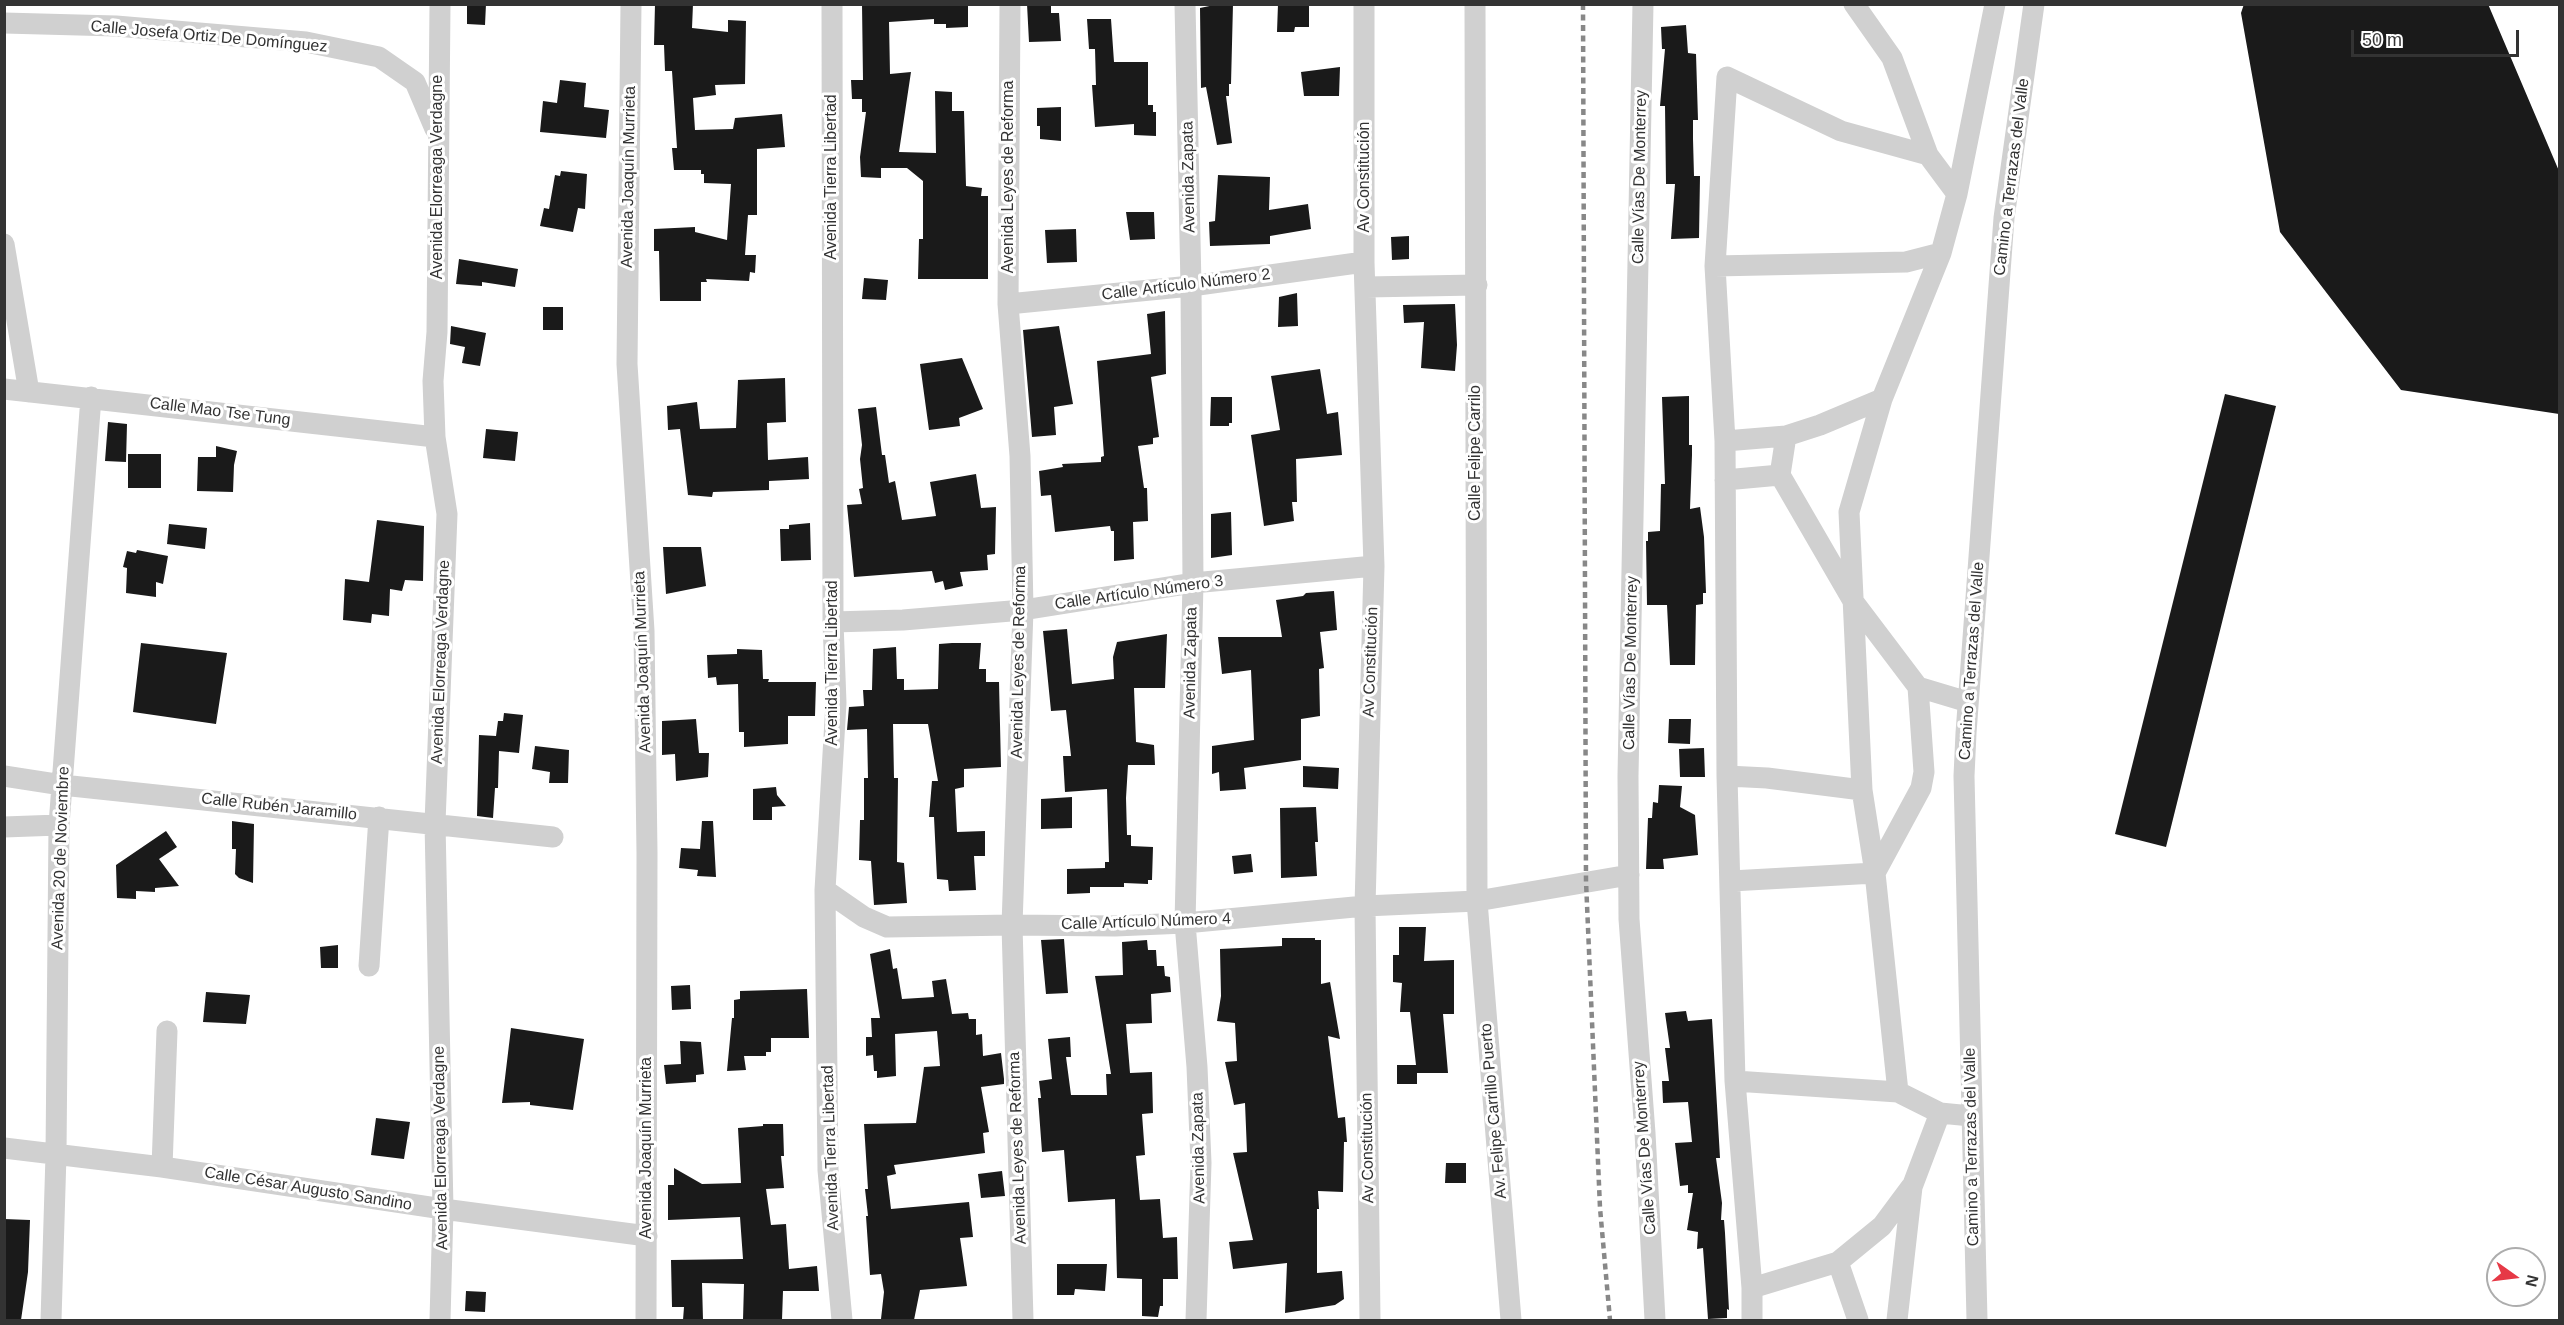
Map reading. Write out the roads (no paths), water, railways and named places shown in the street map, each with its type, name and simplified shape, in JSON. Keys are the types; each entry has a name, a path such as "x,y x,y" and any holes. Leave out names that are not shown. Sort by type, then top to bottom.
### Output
{"street":[{"path":"4,21 6,4"},
{"name":"Avenida Elorreaga Verdagne","path":"440,4 437,332 433,381 435,437 447,514 435,823 443,1209 440,1320"},
{"name":"Avenida Joaquín Murrieta","path":"631,4 627,364 644,631 647,1236 645,1320"},
{"name":"Avenida Tierra Libertad","path":"832,4 833,622 836,704 825,890 828,1170 842,1320"},
{"name":"Avenida Leyes de Reforma","path":"1010,4 1008,304 1020,456 1023,610 1012,925 1023,1320"},
{"name":"Avenida Zapata","path":"1185,4 1191,286 1193,583 1185,923 1197,1067 1201,1163 1196,1320"},
{"name":"Av Constitución","path":"1364,4 1364,262 1374,566 1365,906 1370,1320"},
{"name":"Calle Felipe Carrilo","path":"1475,4 1477,902"},
{"name":"Calle Vías De Monterrey","path":"1643,4 1628,776 1629,919 1645,1133 1655,1320"},
{"path":"1854,4 1892,58 1928,155 1957,194"},
{"path":"1898,1092 1875,873 1862,790 1849,512 1882,399 1941,253 1957,194 1995,4"},
{"name":"Camino a Terrazas del Valle","path":"1977,1320 1964,776 2004,218 2034,4"},
{"name":"Calle Josefa Ortiz De Domínguez","path":"4,21 116,26 306,42 379,57 415,82 439,138"},
{"path":"1752,1320 1752,1288 1735,1081 1728,776 1725,441 1715,266 1727,77 1841,131 1928,155"},
{"path":"4,244 29,392"},
{"path":"1715,266 1906,262 1941,253"},
{"name":"Calle Artículo Número 2","path":"1008,304 1191,286 1364,262"},
{"path":"1366,287 1477,285"},
{"name":"Calle Mao Tse Tung","path":"4,389 435,437"},
{"name":"Avenida 20 de Noviembre","path":"51,1320 56,1155 59,825 91,397"},
{"path":"1725,441 1786,436 1820,425 1882,399"},
{"path":"1786,436 1780,475 1853,601 1918,687 1924,772 1920,788 1875,873"},
{"path":"1725,480 1780,475"},
{"name":"Calle Artículo Número 3","path":"833,622 903,620 1023,610 1193,583 1374,566"},
{"path":"1918,687 1968,702"},
{"name":"Calle Rubén Jaramillo","path":"4,776 63,785 553,837"},
{"path":"1728,776 1767,777 1862,790"},
{"path":"369,966 379,817"},
{"path":"4,827 59,825"},
{"path":"1731,881 1875,873"},
{"name":"Calle Artículo Número 4","path":"825,890 864,917 887,927 1115,926 1185,923 1365,906 1477,902 1629,874"},
{"name":"Av. Felipe Carrillo Puerto","path":"1477,902 1511,1320"},
{"path":"162,1167 166,1031"},
{"path":"1735,1081 1898,1092 1940,1113 1971,1116"},
{"path":"1897,1320 1912,1187 1940,1113"},
{"name":"Calle César Augusto Sandino","path":"4,1148 162,1167 443,1209 647,1236"},
{"path":"1752,1288 1838,1262 1882,1226 1912,1187"},
{"path":"1838,1262 1858,1320"}],"railway":[{"path":"1583,4 1586,881 1600,1208 1610,1320"}]}
